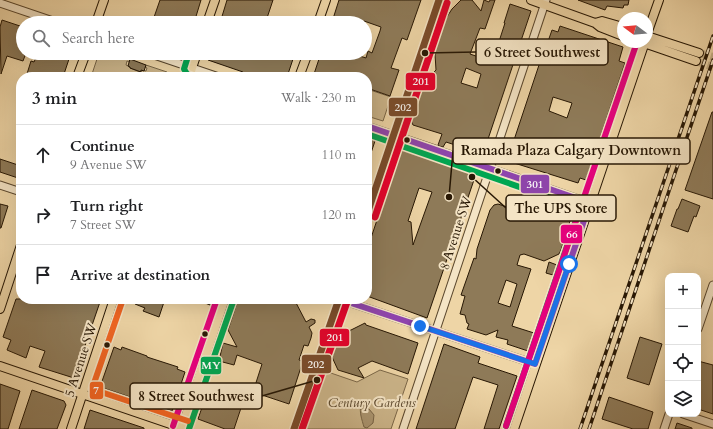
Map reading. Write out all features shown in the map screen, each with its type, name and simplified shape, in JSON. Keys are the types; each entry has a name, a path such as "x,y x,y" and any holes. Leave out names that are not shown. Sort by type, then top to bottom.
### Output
{"main road":[{"path":"98,16 104,0"},
{"path":"209,16 215,0"},
{"path":"320,16 326,0"},
{"path":"531,0 545,3 596,23 600,27 617,34"},
{"path":"653,17 659,0"},
{"path":"596,23 602,21 617,25"},
{"path":"653,41 699,53"},
{"path":"653,42 696,61"},
{"path":"514,429 642,48"},
{"path":"80,72 84,60"},
{"path":"191,72 195,60"},
{"path":"301,72 305,60"},
{"path":"0,309 16,260"},
{"name":"5 Avenue SW","path":"71,429 112,304"},
{"path":"0,366 182,429 222,304"}],"street":[{"path":"0,3 38,16"},
{"name":"8 Avenue SW","path":"403,429 545,3"},
{"path":"169,60 204,72"},
{"path":"372,128 590,203"},
{"path":"0,186 16,191"},
{"path":"701,320 713,285"},
{"path":"354,304 535,364"},
{"path":"664,429 668,417"},
{"path":"692,417 713,424"}],"green space":[{"path":"97,60 130,60 129,62 127,61 126,65 140,72 93,72"},
{"path":"146,65 167,72 140,72 141,70 146,71"},
{"path":"372,91 391,97 383,121 372,118"},
{"name":"Century Gardens","path":"380,370 408,379 391,429 305,429 325,371 357,382"}],"shaded area":[{"path":"361,405 369,409 374,415 373,423 367,428 364,427 360,410"}],"building":[{"path":"160,0 201,0 196,16 154,16"},
{"path":"227,0 273,0 268,16 222,16"},
{"path":"339,0 421,0 407,40 402,38 391,68 399,70 390,96 372,90 372,72 315,72 319,60 372,60 372,53 381,27 372,24 372,16 334,16"},
{"path":"461,0 472,0 481,11 484,0 489,2 490,0 495,0 485,29 480,28 470,54 490,61 492,56 494,57 510,4 531,11 483,154 446,142 443,147 439,146 438,145 442,134 413,125 410,119 423,80 425,81 436,70 436,44 441,26 452,9","holes":["466,68 481,74 477,88 461,83"]},
{"path":"578,0 629,0 628,5 624,5 623,8 607,6 605,10"},
{"path":"2,20 16,25 16,59 7,56 1,74 0,27"},
{"path":"560,26 617,45 617,48 623,48 619,61 625,63 586,180 580,178 578,183 511,162 513,156 509,155 552,30 558,32","holes":["553,97 572,103 567,118 549,111"]},
{"path":"35,60 69,60 65,72 28,72 31,61 34,62"},
{"path":"130,60 146,65 144,71 141,70 141,72 128,66"},
{"path":"208,60 293,60 289,72 243,72"},
{"path":"713,112 713,199 685,190"},
{"path":"372,140 375,141 372,150"},
{"path":"399,149 429,159 432,153 436,154 440,156 436,161 476,174 427,318 372,298 372,235 391,178 389,178","holes":["419,188 432,192 413,245 411,222 408,221"]},
{"path":"0,159 16,164 16,177 0,172"},
{"path":"514,196 540,205 548,202 568,208 572,215 559,254 544,261 524,254 520,255 517,265 531,269 512,326 534,333 528,351 507,344 508,340 496,337 498,330 486,335 467,329 469,324 467,323 465,315 460,314 465,296 461,295 474,258 476,259 477,249 490,210 494,205 498,204 510,208","holes":["506,280 517,284 510,307 498,303"]},
{"path":"682,199 700,206 696,217 694,216 688,232 671,226"},
{"path":"0,204 8,206 1,228 0,228"},
{"path":"549,262 557,265 553,275 546,273"},
{"path":"16,299 16,304 99,304 74,378 39,367 45,351 30,346 26,358 7,350 11,340 3,337"},
{"path":"135,304 163,304 159,317 143,311 145,308"},
{"path":"237,304 297,304 306,322 311,319 315,320 315,323 309,327 312,333 311,338 308,346 304,345 299,360 303,361 289,404 253,392 262,364 237,355 234,365 219,361 223,343 237,347 228,330"},
{"path":"365,323 366,325 418,343 408,374 372,361 358,368 364,378 338,370 332,357 338,339 337,337"},
{"path":"640,337 662,344 649,385 627,378"},
{"path":"444,344 480,357 478,363 517,376 499,429 484,429 498,385 473,377 455,429 416,429"},
{"path":"114,347 121,350 122,347 178,367 177,369 185,372 172,411 100,387"},
{"path":"701,362 713,365 713,414 701,410"},
{"path":"0,384 20,391 8,429 0,429"},
{"path":"210,384 245,396 234,429 225,429 198,419"},
{"path":"32,390 64,401 66,405 57,429 19,429"},
{"path":"609,397 653,412 648,429 633,429 602,419"},
{"path":"90,410 144,428 144,429 84,429"},
{"path":"677,423 692,428 692,429 675,429"}],"tunnel":[{"path":"699,53 713,57"},
{"path":"696,61 713,67"}],"railway":[{"path":"580,429 713,36"},
{"path":"589,429 713,60"}],"transit line":[{"name":"202","path":"372,199 439,0"},
{"name":"201","path":"375,217 447,3"},
{"name":"66","path":"506,426 635,48"},
{"name":"MY","path":"186,72 184,69 187,60"},
{"name":"301","path":"372,128 590,203"},
{"name":"MY","path":"372,136 580,208 506,426"},
{"name":"301","path":"535,364 590,203"},
{"name":"7","path":"121,304 92,389 188,421"},
{"name":"66","path":"173,426 215,304"},
{"name":"MY","path":"189,429 232,304"},
{"name":"202","path":"294,429 337,304"},
{"name":"201","path":"302,429 346,304"},
{"name":"301","path":"354,304 535,364"}],"place":[{"name":"6 Street Southwest","path":"425,53"},
{"name":"The UPS Store","path":"472,177"},
{"name":"Ramada Plaza Calgary Downtown","path":"449,197"},
{"name":"8 Street Southwest","path":"317,380"}],"route":[{"path":"420,326 535,364 569,264"}]}
